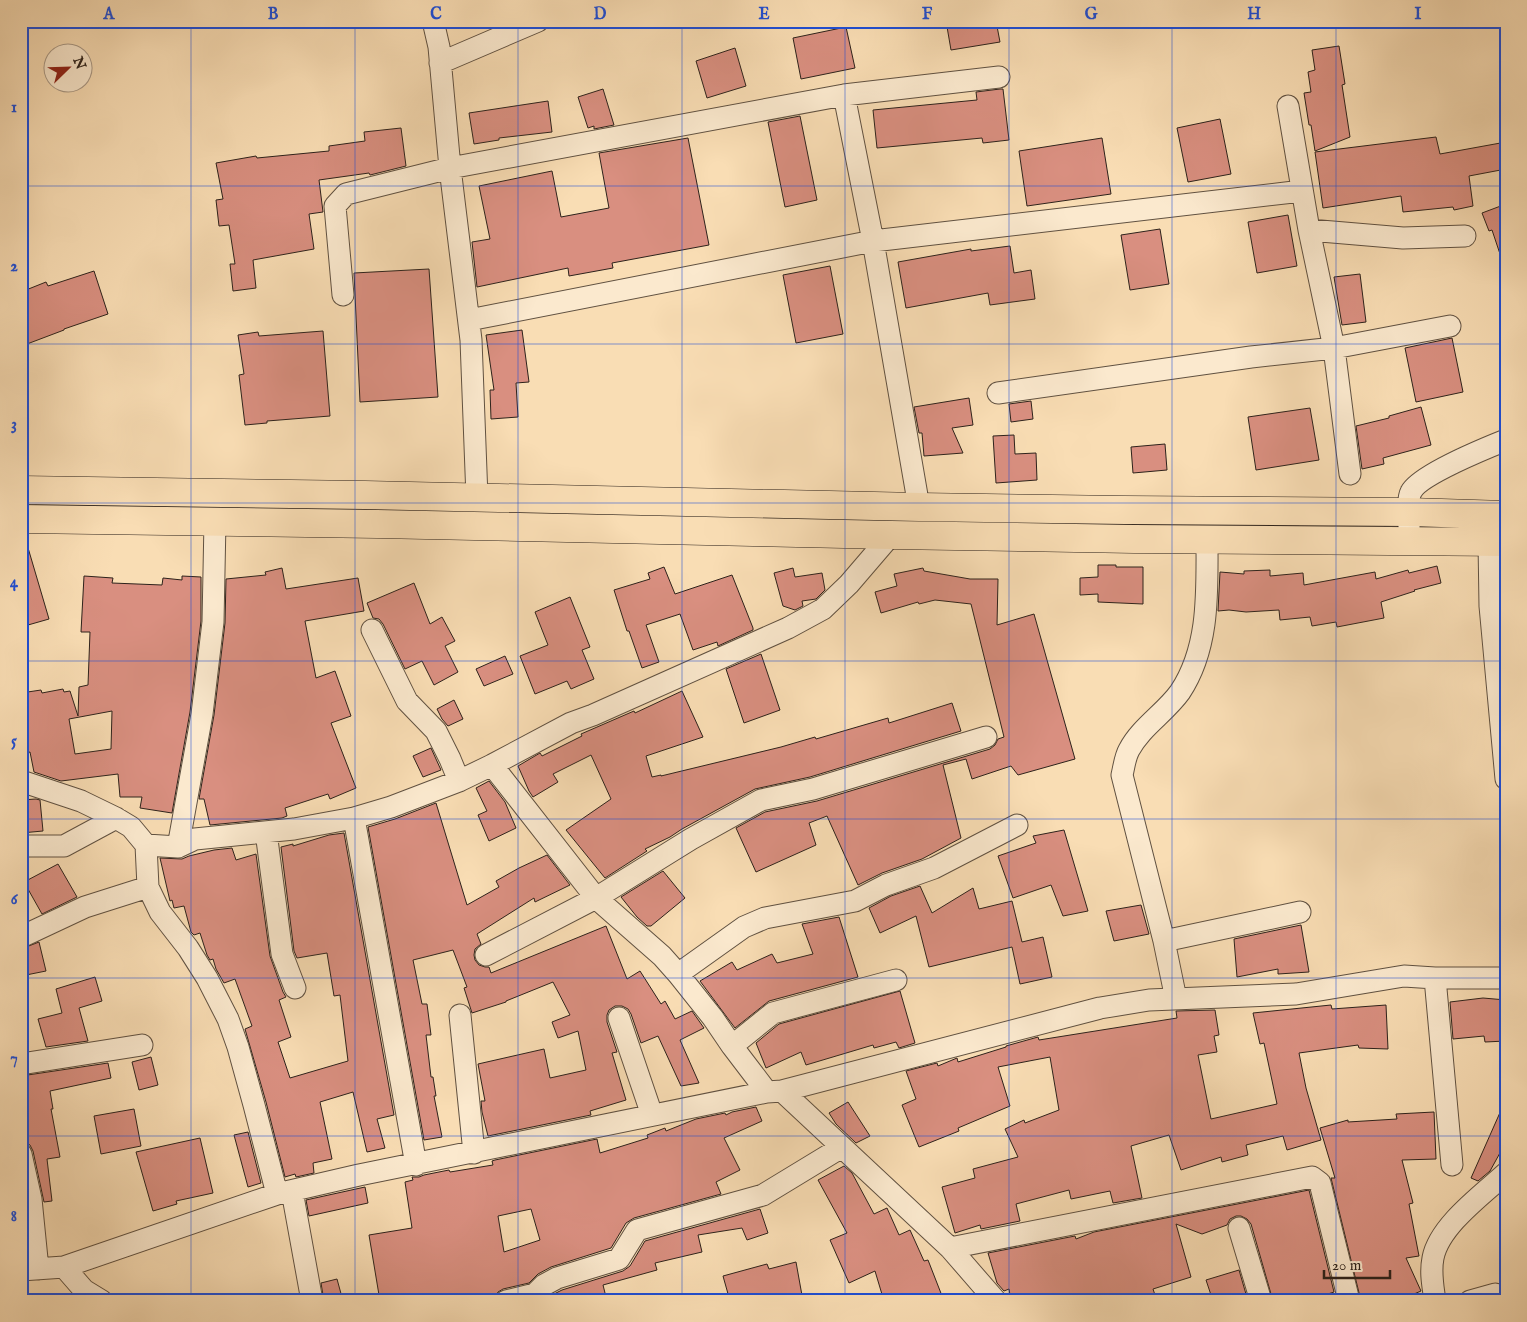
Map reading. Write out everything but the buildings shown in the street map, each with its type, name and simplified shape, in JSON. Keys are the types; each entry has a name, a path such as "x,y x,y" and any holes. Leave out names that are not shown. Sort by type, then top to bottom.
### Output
{"highway":[{"path":"21,490 919,507 1409,512 1506,515"},
{"path":"21,519 216,521 891,535 1497,542"}],"street":[{"path":"433,21 440,63 450,168 469,320 477,498"},
{"path":"440,63 538,21"},
{"path":"343,296 335,206 346,194 450,168 844,95 999,77"},
{"path":"844,95 873,241 919,507"},
{"path":"1288,106 1308,230 1334,348 1350,474"},
{"path":"469,320 873,241 1302,191"},
{"path":"1308,230 1403,238 1465,236"},
{"path":"998,394 1251,357 1334,348 1450,326"},
{"path":"1410,542 1409,512 1411,492 1421,481 1464,457 1506,440"},
{"path":"178,847 202,714 213,622 216,521"},
{"path":"146,845 178,847 195,839 294,829 354,818 459,781 571,723 788,628 823,609 849,584 891,535"},
{"path":"1176,999 1164,941 1122,775 1129,750 1137,738 1179,692 1192,670 1202,638 1206,614 1207,539"},
{"path":"1497,542 1490,606 1506,778"},
{"path":"372,630 408,701 436,731 459,781"},
{"path":"486,954 596,898 691,839 761,800 812,789 986,737"},
{"path":"492,765 596,898 662,956 713,1018 732,1046 774,1091 842,1147 950,1248 996,1301"},
{"path":"21,781 81,801 116,818 131,827 146,845 148,887 160,912 188,948 207,978 228,1019 254,1105 284,1193 312,1301"},
{"path":"21,846 64,846 116,818"},
{"path":"354,818 416,1165"},
{"path":"678,974 744,927 765,918 856,901 886,885 934,868 1017,825"},
{"path":"266,832 282,954 295,988"},
{"path":"21,937 85,907 148,887"},
{"path":"1164,941 1300,912"},
{"path":"21,1154 31,1199 29,1270 64,1267 284,1193 359,1175 416,1165 774,1091 1100,1008 1149,1000 1296,994 1404,976 1506,978"},
{"path":"1436,978 1452,1165"},
{"path":"732,1046 773,1013 896,980"},
{"path":"460,1015 474,1153"},
{"path":"619,1018 652,1115"},
{"path":"21,1064 142,1045"},
{"path":"506,1301 535,1294 544,1285 557,1278 619,1259 637,1230 763,1195 842,1147"},
{"path":"1435,1301 1431,1278 1434,1256 1442,1238 1457,1217 1506,1173"},
{"path":"950,1248 1312,1177 1320,1183 1349,1301"},
{"path":"1239,1228 1262,1301"},
{"path":"64,1267 84,1290 99,1300"},
{"path":"1470,1301 1495,1294 1502,1301"}]}
